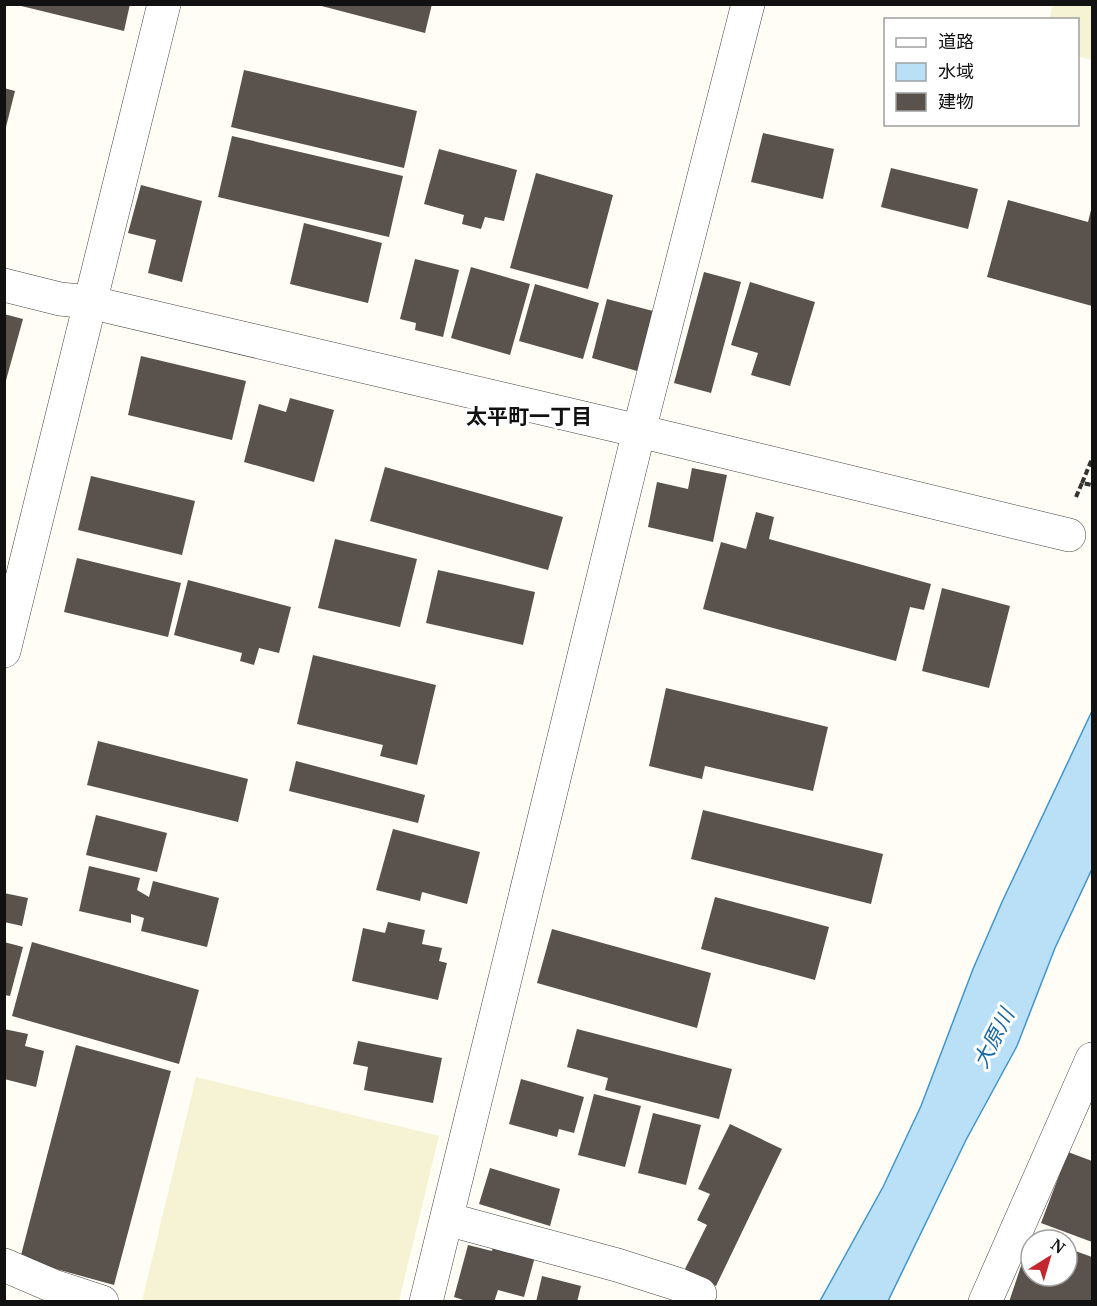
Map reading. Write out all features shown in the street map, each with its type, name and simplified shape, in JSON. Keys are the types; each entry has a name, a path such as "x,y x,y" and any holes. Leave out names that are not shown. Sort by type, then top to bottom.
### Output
{"street":[{"path":"4,651 164,4"},
{"path":"426,1302 639,431 748,4"},
{"path":"4,285 89,302 639,431 1069,535"},
{"path":"985,1302 1092,1059"},
{"path":"447,1219 617,1265 677,1284 700,1294"},
{"path":"4,1265 53,1286 102,1302"}],"path":[{"path":"1082,483 1092,459"}],"shaded area":[{"path":"1053,5 1092,5 1092,60 1079,56 1079,18 1049,18"},
{"path":"196,1077 439,1136 399,1301 142,1301"}],"water":[{"name":"大原川","path":"1092,711 1092,869 1055,948 1017,1046 966,1140 888,1301 820,1301 883,1187 921,1106 973,969 1002,902"}],"building":[{"path":"13,4 130,4 124,31"},
{"path":"314,4 432,4 425,33"},
{"path":"244,70 417,111 404,168 231,127"},
{"path":"4,88 15,91 5,131 4,131"},
{"path":"763,133 834,149 823,199 751,182"},
{"path":"232,136 403,176 389,237 218,197"},
{"path":"439,149 517,170 504,221 485,217 481,229 462,224 464,215 424,204"},
{"path":"891,168 978,189 968,229 881,207"},
{"path":"536,173 613,195 588,289 510,268"},
{"path":"141,185 202,201 182,282 148,273 156,240 128,233"},
{"path":"1008,200 1088,222 1092,206 1092,306 987,277"},
{"path":"304,223 382,243 368,303 290,284"},
{"path":"415,259 459,270 443,337 415,330 416,323 400,319"},
{"path":"471,267 530,284 510,355 451,338"},
{"path":"704,272 741,282 711,393 674,383"},
{"path":"750,282 815,302 790,386 751,375 758,353 731,345"},
{"path":"535,284 599,303 583,359 519,341"},
{"path":"607,299 653,311 637,371 592,358"},
{"path":"4,314 23,319 5,384 4,384"},
{"path":"141,356 246,381 232,440 128,415"},
{"path":"290,398 334,410 314,482 244,462 259,404 286,412"},
{"path":"385,467 563,517 548,570 370,521"},
{"path":"692,468 727,475 713,542 648,527 657,482 688,489"},
{"path":"91,476 195,501 182,555 78,530"},
{"path":"756,512 774,517 769,539 931,584 924,610 910,607 896,661 703,609 721,542 746,549"},
{"path":"335,539 417,559 400,627 318,608"},
{"path":"77,558 181,583 168,637 64,612"},
{"path":"438,570 535,592 523,645 426,623"},
{"path":"188,580 291,607 279,653 259,648 254,665 240,661 242,653 174,635"},
{"path":"942,588 1010,606 989,688 922,671"},
{"path":"313,655 436,685 417,765 380,756 383,745 297,724"},
{"path":"666,688 828,727 813,791 705,766 702,779 649,766"},
{"path":"98,741 248,779 238,822 87,785"},
{"path":"296,761 425,795 418,823 289,791"},
{"path":"703,810 883,854 871,904 691,859"},
{"path":"96,815 167,833 157,872 86,855"},
{"path":"393,829 480,852 467,904 422,892 420,901 376,890"},
{"path":"89,866 140,878 137,890 149,897 153,881 219,898 207,947 141,931 144,918 131,914 131,923 79,911"},
{"path":"4,893 28,898 22,926 4,922"},
{"path":"715,897 829,927 815,980 701,949"},
{"path":"388,922 425,930 422,944 442,948 439,961 447,963 438,1000 352,981 363,928 385,933"},
{"path":"552,929 711,973 697,1028 537,983"},
{"path":"4,942 23,947 10,996 4,995"},
{"path":"32,942 199,990 179,1064 12,1016"},
{"path":"4,1029 28,1034 25,1046 44,1051 36,1087 4,1079"},
{"path":"577,1029 732,1069 719,1119 605,1090 608,1078 567,1067"},
{"path":"358,1041 442,1058 433,1103 364,1090 368,1067 353,1064"},
{"path":"76,1045 171,1071 114,1285 20,1259"},
{"path":"521,1079 584,1097 574,1133 559,1129 557,1137 509,1124"},
{"path":"594,1094 641,1106 625,1167 578,1155"},
{"path":"653,1113 701,1125 686,1185 638,1173"},
{"path":"730,1124 782,1149 716,1286 684,1271 707,1225 697,1220 710,1194 698,1189"},
{"path":"1068,1152 1092,1161 1092,1242 1079,1237 1079,1228 1054,1228 1041,1223"},
{"path":"490,1168 560,1189 550,1226 479,1204"},
{"path":"494,1242 536,1253 524,1297 498,1290 494,1302 469,1302 454,1297 468,1245 492,1251"},
{"path":"1079,1252 1092,1257 1092,1302 1009,1302 1019,1272 1019,1288 1079,1288"},
{"path":"542,1276 581,1286 577,1302 536,1302"}],"district":[{"name":"太平町一丁目","path":"529,416"}]}
